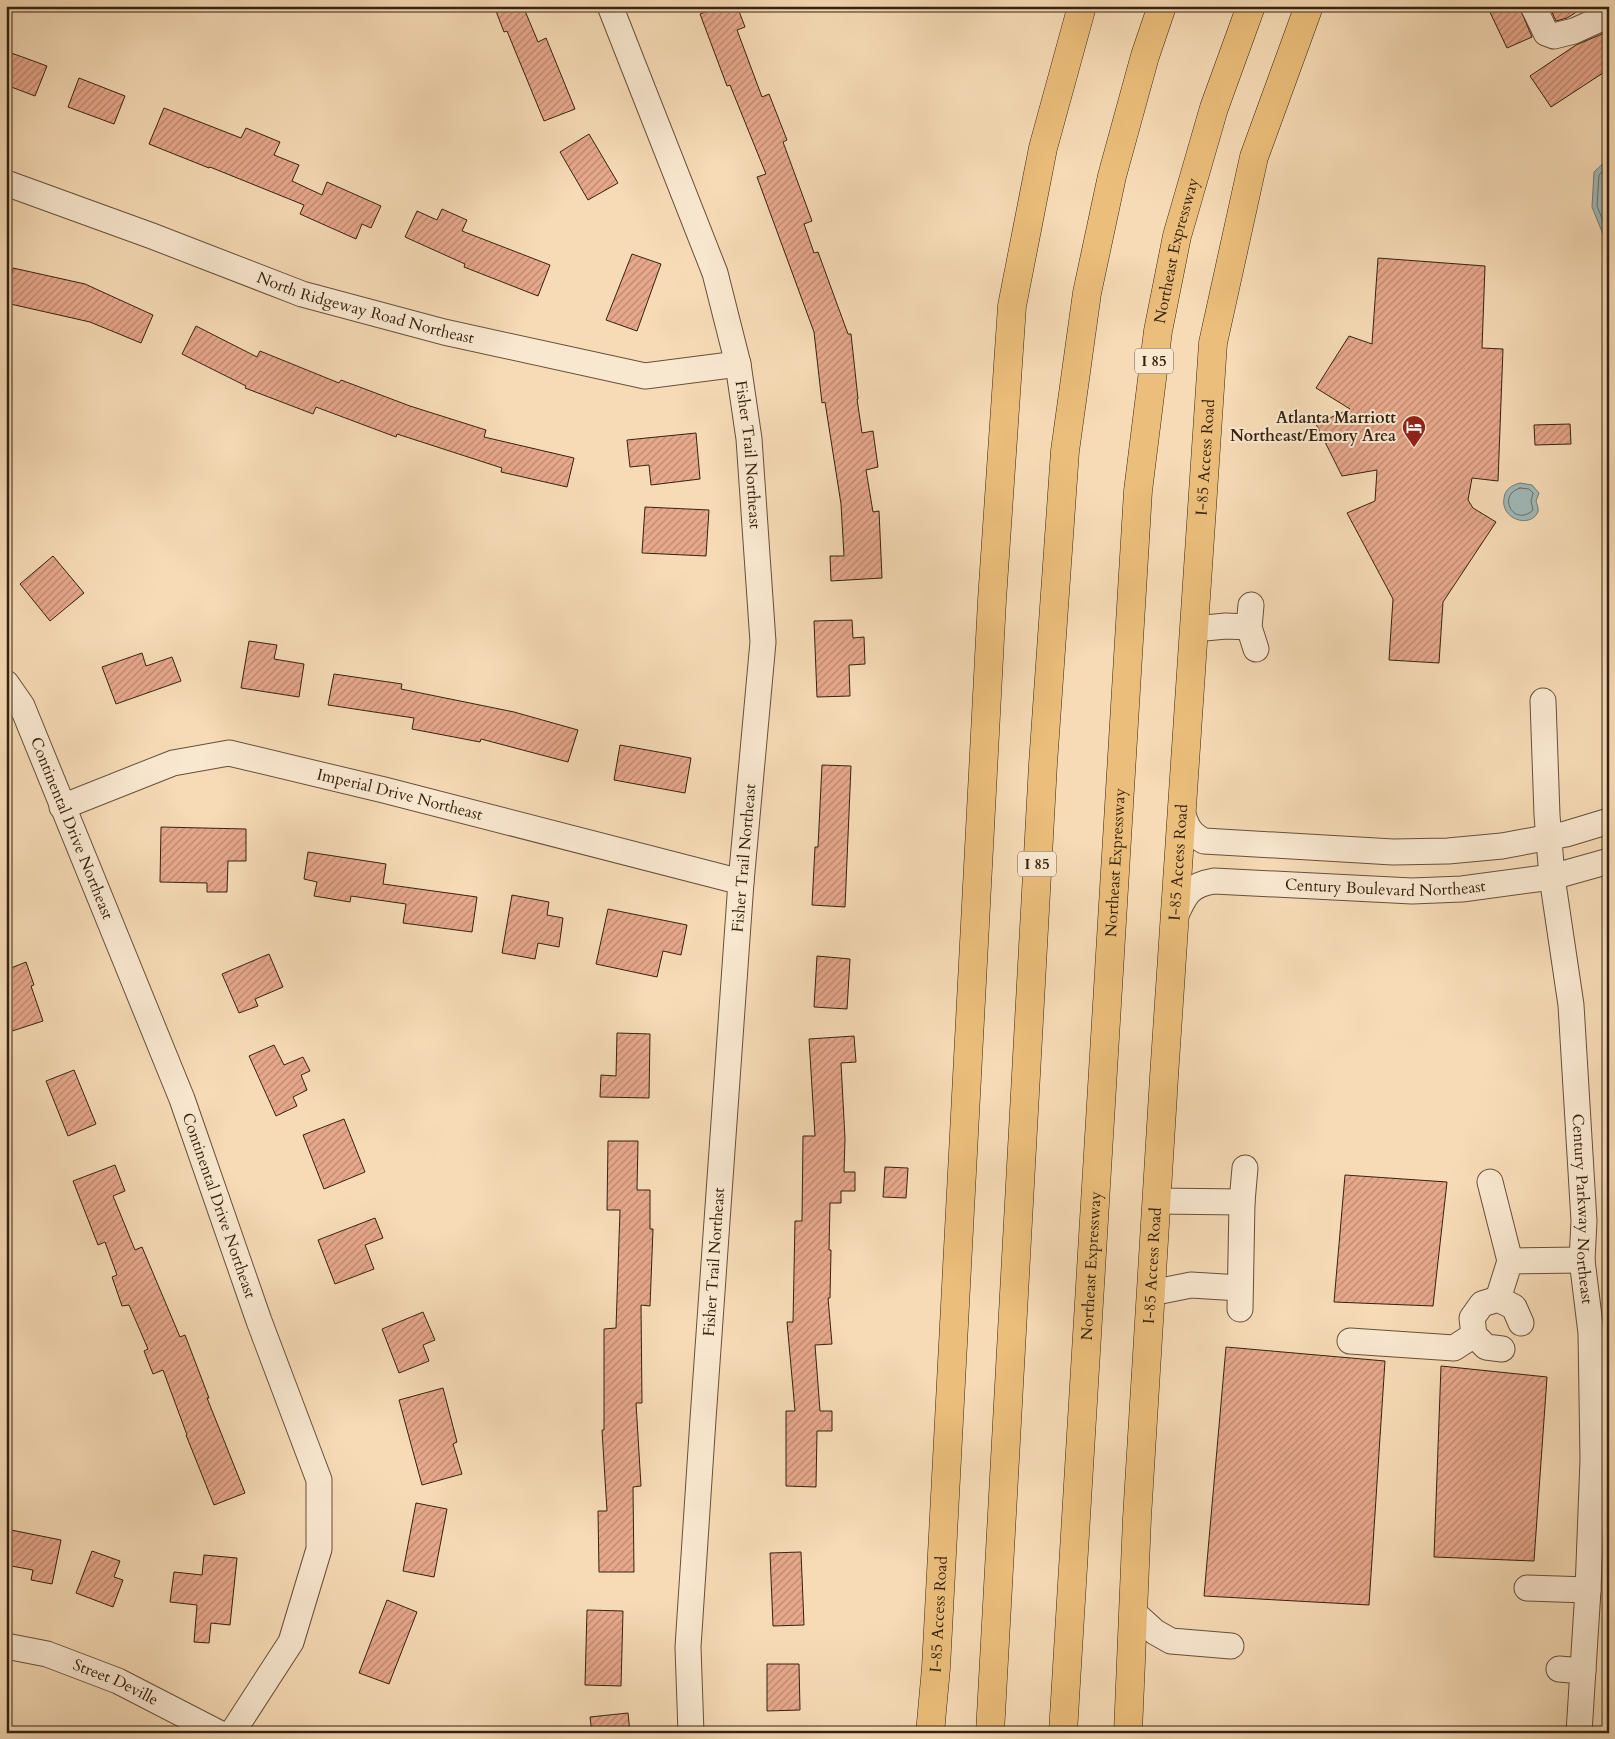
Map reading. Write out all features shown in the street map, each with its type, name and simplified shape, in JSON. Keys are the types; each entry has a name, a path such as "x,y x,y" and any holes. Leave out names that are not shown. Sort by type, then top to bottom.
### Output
{"main road":[{"name":"I-85 Access Road","path":"930,1733 936,1668 992,600 1012,306 1043,148 1082,6"},
{"name":"I 85","path":"990,1733 1043,764 1065,450 1087,293 1112,176 1145,56 1162,6"},
{"name":"Northeast Expressway","path":"1063,1733 1138,491 1158,331 1177,236 1214,108 1250,6"},
{"name":"I-85 Access Road","path":"1128,1733 1151,1293 1213,343 1254,156 1309,6"}],"street":[{"name":"Fisher Trail Northeast","path":"610,6 715,273 738,364 749,440 762,642 741,882 688,1647 691,1733"},
{"path":"1533,6 1546,33 1554,36 1574,31 1609,15"},
{"name":"North Ridgeway Road Northeast","path":"6,183 152,236 302,294 444,332 646,376 738,364"},
{"path":"1194,629 1226,626 1252,627"},
{"name":"Continental Drive Northeast","path":"6,683 22,706 182,1099 259,1321 318,1480 319,1548 291,1642 232,1733"},
{"name":"Century Parkway Northeast","path":"1543,701 1552,877 1562,932 1572,1014 1584,1221 1582,1260 1591,1333 1593,1460 1588,1590 1579,1733"},
{"name":"Imperial Drive Northeast","path":"62,807 173,763 229,753 384,790 741,882"},
{"name":"Century Boulevard Northeast","path":"1182,811 1187,827 1192,834 1204,841 1393,852 1485,848 1549,837 1609,821"},
{"name":"Century Boulevard Northeast","path":"1175,917 1189,891 1196,885 1214,880 1436,891 1552,877 1609,861"},
{"path":"1151,1293 1191,1285 1240,1299 1242,1202 1245,1168"},
{"path":"1490,1182 1510,1261 1498,1299"},
{"path":"1157,1202 1242,1202"},
{"path":"1510,1261 1582,1260"},
{"path":"1502,1349 1486,1347 1474,1335 1472,1318 1482,1304 1498,1299 1514,1307 1521,1323"},
{"path":"1350,1341 1454,1348 1474,1335"},
{"path":"1527,1588 1588,1590"},
{"path":"1133,1612 1155,1632 1171,1641 1231,1646"},
{"name":"Street Deville","path":"6,1646 47,1654 118,1680 219,1733"},
{"path":"1559,1669 1583,1672"}],"water":[{"path":"1609,158 1609,249 1592,207 1594,172"},
{"path":"1520,483 1532,485 1539,493 1536,501 1538,512 1529,520 1523,521 1511,516 1506,511 1504,505 1507,490"}],"building":[{"path":"494,6 523,6 538,42 546,38 575,109 544,121 507,31 504,32"},
{"path":"721,6 737,6 745,27 737,30 762,97 769,94 787,140 783,142 812,221 804,224 814,253 818,252 848,334 851,334 862,433 873,431 878,467 866,470 873,512 879,511 882,578 831,581 830,556 844,556 841,504 825,402 822,403 814,332 757,177 766,174 730,85 727,86 700,14"},
{"path":"1487,6 1519,6 1532,37 1507,48"},
{"path":"1549,6 1586,6 1567,18 1556,21"},
{"path":"1609,31 1609,69 1551,107 1530,76 1576,45"},
{"path":"6,51 47,66 35,96 6,85"},
{"path":"79,78 125,96 114,124 68,107"},
{"path":"164,108 241,138 246,128 280,142 274,155 299,165 292,181 322,195 327,182 381,206 371,228 362,224 356,239 300,214 304,205 149,144"},
{"path":"589,134 618,183 588,200 560,152"},
{"path":"442,209 467,220 462,231 550,265 538,296 464,267 465,264 405,237 417,211 437,220"},
{"path":"632,254 661,264 637,331 606,320"},
{"name":"Atlanta Marriott Northeast/Emory Area","path":"1378,258 1485,266 1482,348 1503,349 1498,481 1472,478 1468,500 1473,508 1496,522 1443,602 1439,663 1389,660 1393,599 1347,513 1375,501 1377,470 1342,476 1316,424 1350,409 1316,388 1349,336 1372,344"},
{"path":"13,268 85,284 153,315 141,343 90,322 6,303"},
{"path":"196,326 257,357 260,351 339,383 341,380 410,406 486,430 484,437 574,458 567,487 501,472 502,468 397,434 396,437 316,407 313,414 245,388 246,386 182,354"},
{"path":"1570,424 1571,444 1535,445 1534,425"},
{"path":"696,433 700,479 651,485 649,465 630,467 627,440"},
{"path":"645,507 709,510 706,556 642,553"},
{"path":"53,556 84,593 50,621 20,584"},
{"path":"852,620 853,638 864,637 865,664 849,665 850,696 817,697 814,621"},
{"path":"249,641 277,645 274,659 304,664 299,697 241,688"},
{"path":"142,653 146,666 172,657 181,681 116,704 102,667"},
{"path":"334,674 402,684 401,689 514,712 578,730 568,762 481,739 480,742 412,729 414,718 328,705"},
{"path":"620,745 691,758 685,793 614,780"},
{"path":"822,765 851,766 845,907 812,905 815,847 818,847"},
{"path":"161,827 246,829 246,861 228,861 227,892 207,892 207,883 160,882"},
{"path":"308,852 386,864 383,884 477,897 472,932 403,923 406,904 351,896 350,902 314,896 317,882 304,879"},
{"path":"512,895 549,902 547,915 563,918 559,947 538,943 535,959 502,953"},
{"path":"608,909 687,925 681,955 663,951 657,977 596,964"},
{"path":"269,954 283,987 255,999 258,1006 239,1013 222,974"},
{"path":"817,956 850,959 847,1009 814,1007"},
{"path":"26,962 34,985 31,986 43,1021 6,1033 6,970"},
{"path":"617,1033 650,1034 649,1098 600,1097 601,1075 616,1076"},
{"path":"854,1036 856,1062 841,1063 845,1139 844,1172 855,1172 855,1191 841,1191 841,1203 830,1203 830,1298 828,1298 832,1344 815,1345 820,1411 832,1411 832,1431 817,1431 816,1487 786,1486 786,1411 795,1411 787,1322 793,1322 795,1221 802,1221 803,1136 815,1136 809,1039"},
{"path":"274,1045 284,1065 303,1057 310,1071 301,1075 307,1090 293,1097 297,1106 276,1116 249,1056"},
{"path":"74,1070 96,1124 68,1136 46,1081"},
{"path":"344,1119 365,1172 324,1189 303,1135"},
{"path":"608,1141 638,1141 637,1190 650,1190 650,1229 653,1229 650,1306 641,1305 642,1403 636,1403 641,1486 633,1487 634,1572 599,1572 598,1511 607,1511 602,1430 604,1430 604,1329 616,1328 620,1210 607,1210"},
{"path":"115,1165 125,1191 113,1196 135,1250 142,1247 180,1337 185,1335 209,1398 207,1398 245,1493 214,1505 163,1370 153,1374 144,1351 148,1349 129,1305 122,1306 112,1277 117,1275 105,1242 98,1245 73,1181"},
{"path":"885,1167 908,1168 906,1198 883,1197"},
{"path":"1345,1175 1447,1182 1433,1306 1334,1302"},
{"path":"375,1218 383,1238 365,1245 374,1269 335,1284 318,1240"},
{"path":"423,1312 435,1340 423,1345 429,1361 399,1373 382,1329"},
{"path":"1226,1347 1385,1361 1369,1605 1204,1596"},
{"path":"1441,1366 1547,1377 1534,1561 1434,1557"},
{"path":"443,1388 457,1442 453,1444 462,1474 422,1485 399,1400"},
{"path":"416,1503 447,1509 434,1577 403,1571"},
{"path":"6,1529 61,1540 52,1584 31,1580 33,1570 6,1565"},
{"path":"92,1551 120,1561 114,1577 123,1580 113,1607 76,1593"},
{"path":"801,1552 804,1625 773,1626 770,1553"},
{"path":"204,1555 237,1558 230,1625 211,1623 209,1643 194,1642 197,1605 170,1602 174,1572 202,1575"},
{"path":"387,1600 417,1612 389,1684 359,1673"},
{"path":"587,1610 623,1611 621,1686 585,1685"},
{"path":"767,1664 799,1664 800,1710 767,1711"},
{"path":"628,1713 630,1733 592,1733 590,1717"}],"place":[{"name":"Atlanta Marriott Northeast/Emory Area","path":"1414,448"}]}
